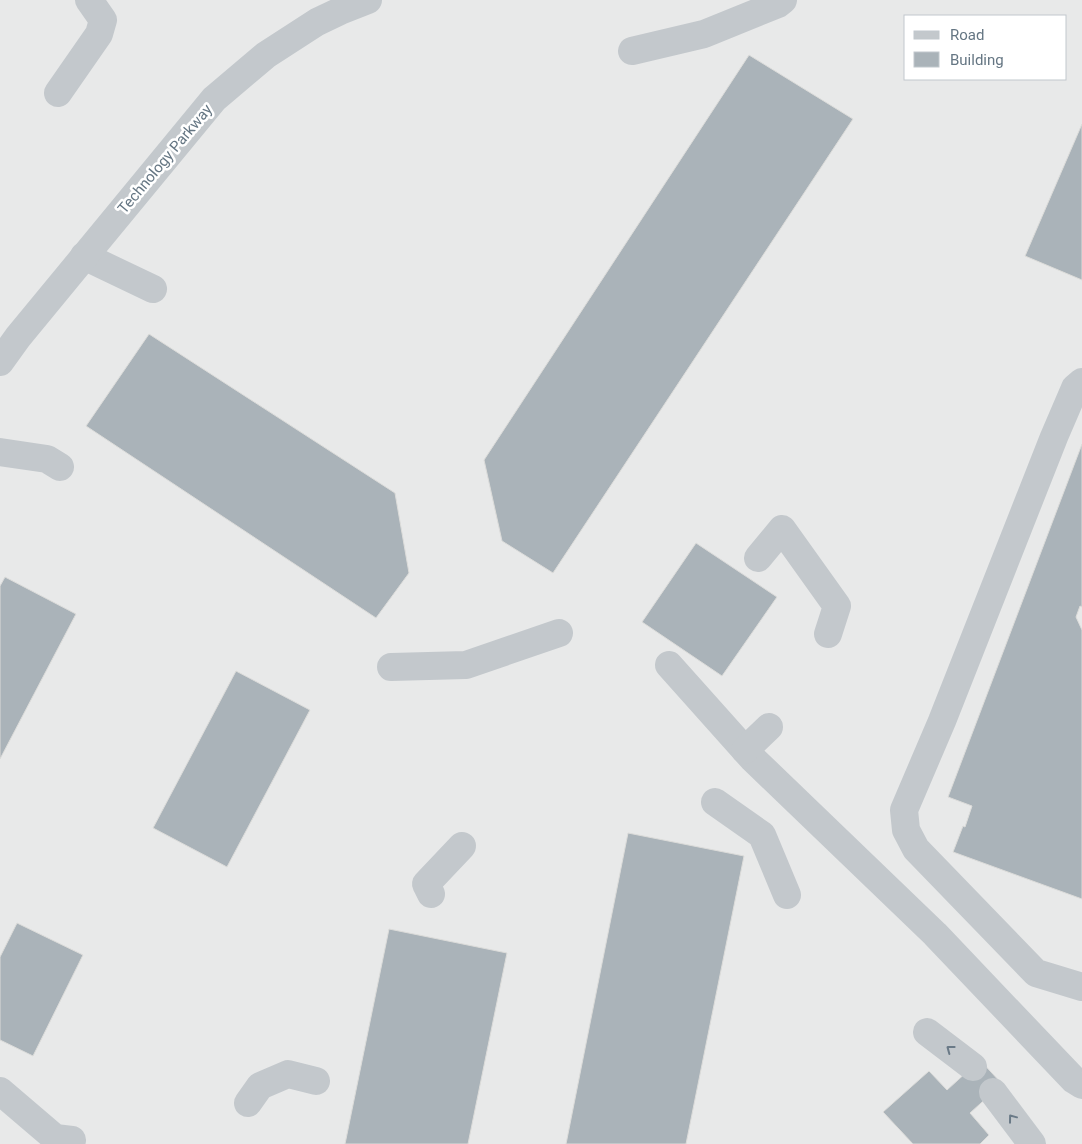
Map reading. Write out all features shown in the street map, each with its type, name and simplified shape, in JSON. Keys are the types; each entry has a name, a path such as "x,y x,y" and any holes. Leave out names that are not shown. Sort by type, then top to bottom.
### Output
{"street":[{"path":"58,93 99,34 103,20 89,0"},
{"name":"Technology Parkway","path":"0,362 18,337 214,99 266,55 317,22 336,5 368,0"},
{"path":"632,51 704,34 778,4 782,0"},
{"path":"84,256 153,288"},
{"path":"1082,382 1075,388 1054,436 942,721 904,810 906,830 916,849 1036,973 1082,987"},
{"path":"0,452 47,459 60,467"},
{"path":"758,558 782,529 837,606 828,634"},
{"path":"391,667 466,665 560,633"},
{"path":"669,665 760,766 935,934 1074,1080 1082,1085"},
{"path":"745,750 769,727"},
{"path":"715,802 762,835 787,895"},
{"path":"430,894 426,884 462,846"},
{"path":"927,1032 973,1067"},
{"path":"248,1103 260,1086 288,1074 316,1081"},
{"path":"0,1091 55,1138 72,1140"},
{"path":"993,1092 1032,1144"}],"shaded area":[{"path":"0,0 1082,0 1082,1144 0,1144"}],"building":[{"path":"749,55 853,119 553,573 502,541 484,460"},
{"path":"1082,124 1082,280 1025,256"},
{"path":"149,334 395,493 409,573 376,618 86,426"},
{"path":"1082,444 1082,607 1080,606 1076,617 1082,630 1082,899 953,852 963,826 965,827 972,806 948,797"},
{"path":"696,543 777,597 722,676 642,622"},
{"path":"5,577 76,614 0,759 0,586"},
{"path":"236,671 310,710 227,867 153,828"},
{"path":"628,833 744,856 686,1144 566,1144"},
{"path":"17,923 83,955 33,1056 0,1040 0,957"},
{"path":"389,929 507,953 468,1144 345,1144"},
{"path":"980,1060 1002,1084 970,1113 989,1135 980,1144 913,1144 883,1112 929,1071 947,1090"}]}
